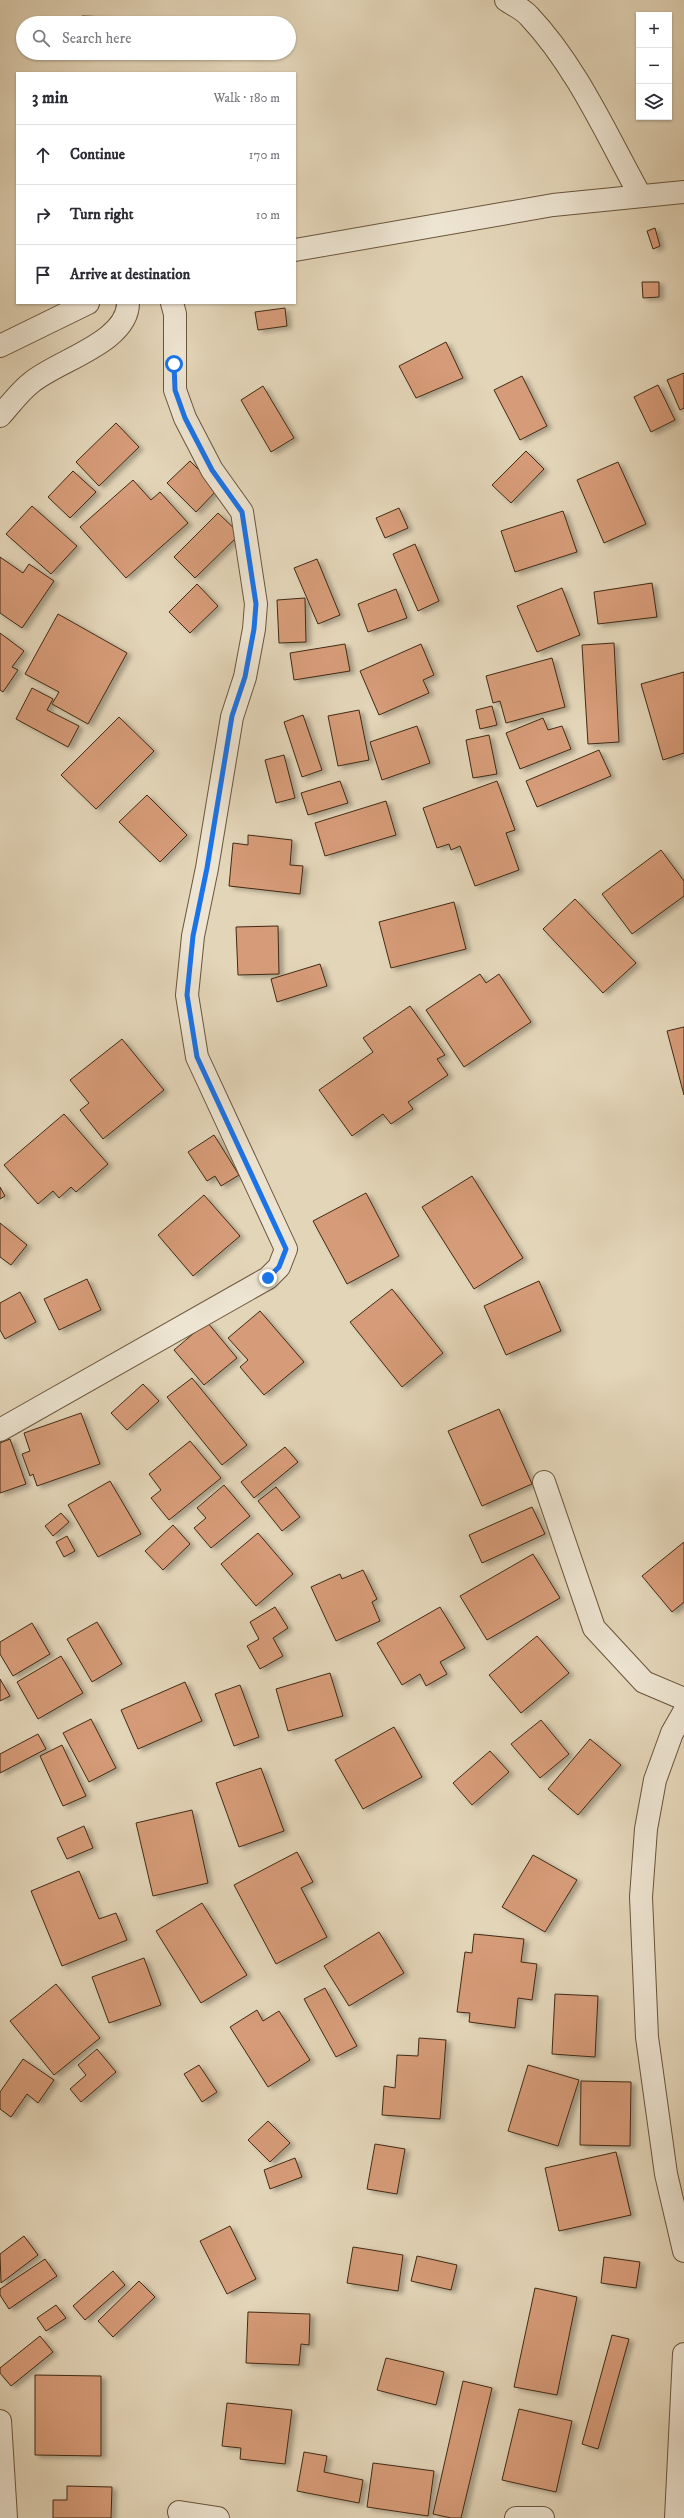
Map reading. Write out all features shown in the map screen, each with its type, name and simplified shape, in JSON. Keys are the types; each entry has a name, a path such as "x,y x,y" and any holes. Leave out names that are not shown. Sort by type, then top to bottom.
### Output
{"street":[{"path":"506,0 528,14 560,55 586,97 640,195"},
{"path":"296,250 553,205 640,195 684,192"},
{"path":"0,346 86,304"},
{"path":"0,416 32,382 61,363 107,338 122,324 128,311 128,304"},
{"path":"0,1430 268,1278 279,1267 286,1249 197,1057 187,995 193,936 207,868 232,716 245,677 254,629 256,604 242,512 212,470 185,418 175,390 174,314 172,304"},
{"path":"544,1482 594,1628 644,1682 684,1699"},
{"path":"684,1712 672,1733 655,1780 646,1830 641,1897 647,2037 666,2174 684,2251"},
{"path":"676,2518 682,2424 684,2354"},
{"path":"0,2420 6,2518"},
{"path":"179,2512 218,2518"},
{"path":"516,2518 543,2518"}],"building":[{"path":"655,228 660,246 653,249 647,231"},
{"path":"642,282 659,282 659,297 643,298"},
{"path":"285,308 287,326 258,330 255,312"},
{"path":"446,342 463,378 416,398 399,366"},
{"path":"684,373 684,408 680,410 667,380"},
{"path":"522,376 547,426 520,440 494,390"},
{"path":"658,385 675,420 651,432 634,397"},
{"path":"263,386 294,438 271,452 241,400"},
{"path":"116,423 139,447 99,486 76,462"},
{"path":"526,451 544,469 511,503 492,485"},
{"path":"190,461 218,489 196,512 167,483"},
{"path":"618,462 646,524 604,543 577,480"},
{"path":"73,471 96,492 70,518 48,497"},
{"path":"133,480 151,500 160,492 188,523 126,578 80,527"},
{"path":"32,506 77,546 51,574 6,534"},
{"path":"399,508 408,528 385,538 376,518"},
{"path":"563,511 577,552 515,572 501,531"},
{"path":"218,513 240,534 195,578 174,557"},
{"path":"415,544 439,601 418,611 393,554"},
{"path":"0,557 23,573 29,564 54,581 22,628 0,613"},
{"path":"317,559 340,615 318,624 294,568"},
{"path":"652,583 657,617 598,624 594,592"},
{"path":"197,584 218,606 190,633 169,612"},
{"path":"562,588 580,635 537,652 517,606"},
{"path":"396,589 407,618 368,632 358,604"},
{"path":"305,598 306,642 279,643 277,600"},
{"path":"58,614 127,653 88,724 52,704 59,692 25,674"},
{"path":"0,633 24,651 12,667 18,670 3,692 0,690"},
{"path":"614,643 619,742 588,744 582,645"},
{"path":"345,644 350,671 294,680 290,653"},
{"path":"421,644 434,675 423,680 429,693 379,715 360,671"},
{"path":"552,658 565,707 506,723 500,701 493,703 486,676"},
{"path":"684,672 684,753 663,760 641,684"},
{"path":"32,688 53,699 47,710 79,726 68,747 16,719"},
{"path":"492,706 497,725 480,729 476,710"},
{"path":"359,710 369,760 338,766 328,716"},
{"path":"303,715 322,770 302,777 284,722"},
{"path":"119,717 154,751 96,809 61,775"},
{"path":"543,718 548,730 562,726 571,749 520,769 506,733"},
{"path":"417,726 430,763 382,780 370,742"},
{"path":"489,735 497,774 473,778 466,740"},
{"path":"599,750 611,776 537,807 526,781"},
{"path":"284,755 295,798 276,803 265,760"},
{"path":"340,781 348,803 308,815 301,793"},
{"path":"497,781 515,830 506,833 519,870 475,886 460,846 451,850 449,844 437,848 423,808"},
{"path":"147,795 187,835 160,862 119,822"},
{"path":"386,801 396,835 325,856 315,823"},
{"path":"248,835 292,840 290,865 303,866 300,894 229,886 233,843 248,845"},
{"path":"661,850 684,881 684,896 632,934 602,894"},
{"path":"575,899 636,963 603,993 543,929"},
{"path":"454,902 466,949 391,968 379,922"},
{"path":"278,926 279,974 238,975 236,927"},
{"path":"320,964 327,986 277,1002 271,979"},
{"path":"480,974 486,983 499,974 531,1022 464,1067 426,1010"},
{"path":"410,1006 445,1055 437,1059 448,1075 408,1102 413,1109 391,1124 383,1114 352,1136 319,1090 373,1052 363,1038"},
{"path":"684,1027 684,1095 667,1031"},
{"path":"122,1039 164,1090 103,1139 80,1110 89,1103 70,1080"},
{"path":"64,1114 108,1164 76,1192 71,1187 59,1198 53,1191 38,1204 4,1165"},
{"path":"214,1135 239,1175 221,1186 215,1176 207,1181 188,1152"},
{"path":"472,1176 523,1258 474,1289 422,1207"},
{"path":"0,1187 5,1196 0,1199"},
{"path":"366,1193 399,1256 347,1284 313,1221"},
{"path":"204,1195 240,1236 193,1276 158,1235"},
{"path":"0,1223 27,1245 11,1265 0,1257"},
{"path":"87,1279 101,1310 59,1330 44,1299"},
{"path":"539,1281 561,1331 506,1355 484,1306"},
{"path":"392,1289 443,1353 402,1387 350,1322"},
{"path":"20,1292 36,1322 5,1339 0,1330 0,1303"},
{"path":"260,1311 304,1362 264,1395 240,1367 248,1360 228,1338"},
{"path":"207,1322 237,1358 204,1385 174,1350"},
{"path":"192,1378 247,1445 222,1465 167,1397"},
{"path":"143,1384 159,1401 127,1430 111,1413"},
{"path":"499,1409 532,1484 482,1506 448,1431"},
{"path":"81,1413 100,1464 37,1486 33,1474 30,1476 22,1454 30,1451 24,1433"},
{"path":"10,1439 26,1484 0,1493 0,1443"},
{"path":"190,1441 221,1478 169,1520 151,1498 161,1490 149,1474"},
{"path":"285,1447 298,1462 254,1498 241,1482"},
{"path":"110,1481 141,1534 98,1557 68,1505"},
{"path":"224,1485 250,1516 211,1548 194,1528 206,1518 197,1508"},
{"path":"276,1487 300,1517 282,1531 258,1501"},
{"path":"532,1507 545,1534 482,1563 469,1535"},
{"path":"61,1513 69,1522 53,1536 45,1526"},
{"path":"173,1525 190,1544 163,1570 145,1551"},
{"path":"258,1533 293,1574 256,1606 221,1564"},
{"path":"67,1536 75,1551 64,1557 56,1542"},
{"path":"684,1542 684,1602 672,1612 642,1576"},
{"path":"533,1554 560,1598 487,1640 460,1596"},
{"path":"363,1570 377,1599 372,1602 380,1621 336,1641 311,1587 340,1574 342,1579"},
{"path":"275,1607 288,1628 273,1638 283,1656 260,1669 247,1646 259,1639 250,1622"},
{"path":"440,1607 465,1648 440,1662 447,1674 426,1686 420,1674 402,1685 377,1643"},
{"path":"97,1622 122,1664 92,1682 67,1639"},
{"path":"32,1623 50,1654 13,1676 0,1654 0,1642"},
{"path":"537,1636 569,1673 521,1713 489,1675"},
{"path":"61,1656 83,1693 38,1719 17,1682"},
{"path":"330,1673 343,1716 288,1731 276,1689"},
{"path":"0,1679 10,1696 0,1701"},
{"path":"185,1682 202,1721 138,1749 121,1710"},
{"path":"240,1685 259,1737 234,1746 215,1694"},
{"path":"91,1719 116,1768 89,1782 63,1733"},
{"path":"541,1720 569,1754 540,1778 511,1744"},
{"path":"394,1727 422,1777 363,1809 335,1760"},
{"path":"38,1734 46,1749 0,1773 0,1754"},
{"path":"590,1739 621,1765 578,1815 548,1789"},
{"path":"62,1745 86,1796 63,1806 40,1756"},
{"path":"490,1751 509,1772 472,1805 453,1783"},
{"path":"261,1768 284,1831 239,1847 216,1783"},
{"path":"192,1810 208,1883 153,1896 136,1823"},
{"path":"84,1826 93,1848 67,1859 57,1838"},
{"path":"297,1852 313,1882 301,1888 327,1937 276,1964 234,1885"},
{"path":"533,1855 577,1880 545,1932 502,1907"},
{"path":"79,1871 99,1919 116,1913 127,1940 62,1966 31,1891"},
{"path":"202,1903 247,1975 201,2003 156,1931"},
{"path":"379,1932 404,1973 349,2006 324,1966"},
{"path":"474,1934 524,1939 521,1962 537,1964 532,2000 518,1998 515,2028 469,2022 470,2013 457,2012 465,1952 472,1953"},
{"path":"144,1958 161,2005 109,2023 92,1977"},
{"path":"56,1984 100,2038 54,2075 10,2021"},
{"path":"325,1988 357,2046 336,2057 304,1999"},
{"path":"555,1994 598,1996 595,2057 552,2054"},
{"path":"257,2010 263,2021 279,2011 310,2060 268,2087 230,2027"},
{"path":"419,2038 446,2040 440,2119 382,2115 384,2086 395,2088 397,2055 418,2056"},
{"path":"97,2049 116,2072 81,2102 70,2089 86,2075 78,2065"},
{"path":"23,2059 54,2080 38,2103 27,2094 11,2117 0,2109 0,2092"},
{"path":"199,2065 217,2092 202,2102 184,2074"},
{"path":"528,2065 579,2080 558,2146 508,2131"},
{"path":"581,2081 631,2082 630,2146 580,2145"},
{"path":"268,2121 290,2143 270,2162 248,2140"},
{"path":"375,2144 405,2149 397,2194 367,2189"},
{"path":"616,2152 631,2215 559,2231 545,2168"},
{"path":"295,2158 302,2177 270,2189 264,2170"},
{"path":"230,2226 256,2279 227,2294 200,2241"},
{"path":"24,2236 38,2255 1,2283 0,2254"},
{"path":"353,2247 403,2255 398,2291 347,2283"},
{"path":"417,2256 457,2265 451,2290 411,2281"},
{"path":"604,2257 640,2262 636,2288 601,2283"},
{"path":"45,2259 57,2276 9,2309 0,2295 0,2289"},
{"path":"113,2271 125,2285 85,2320 73,2306"},
{"path":"139,2281 155,2297 113,2337 98,2321"},
{"path":"535,2288 577,2297 557,2395 514,2387"},
{"path":"56,2305 66,2318 46,2331 37,2318"},
{"path":"248,2312 310,2314 309,2345 301,2344 299,2365 246,2363"},
{"path":"612,2335 629,2339 598,2449 582,2444"},
{"path":"40,2336 53,2352 11,2386 0,2373 0,2368"},
{"path":"386,2358 444,2372 436,2405 377,2390"},
{"path":"35,2375 101,2376 101,2456 35,2455"},
{"path":"463,2381 492,2388 461,2518 451,2518 433,2514"},
{"path":"227,2403 292,2410 285,2464 240,2459 241,2448 222,2446"},
{"path":"519,2409 572,2421 556,2492 502,2480"},
{"path":"304,2452 327,2456 324,2472 363,2480 359,2503 297,2491"},
{"path":"373,2463 434,2471 428,2516 367,2507"},
{"path":"67,2486 112,2487 111,2518 53,2518 53,2500 67,2500"}],"route":[{"path":"174,364 175,390 185,418 212,470 242,512 256,604 254,629 245,677 232,716 207,868 193,936 187,995 197,1057 286,1249 279,1267 268,1278"}]}
